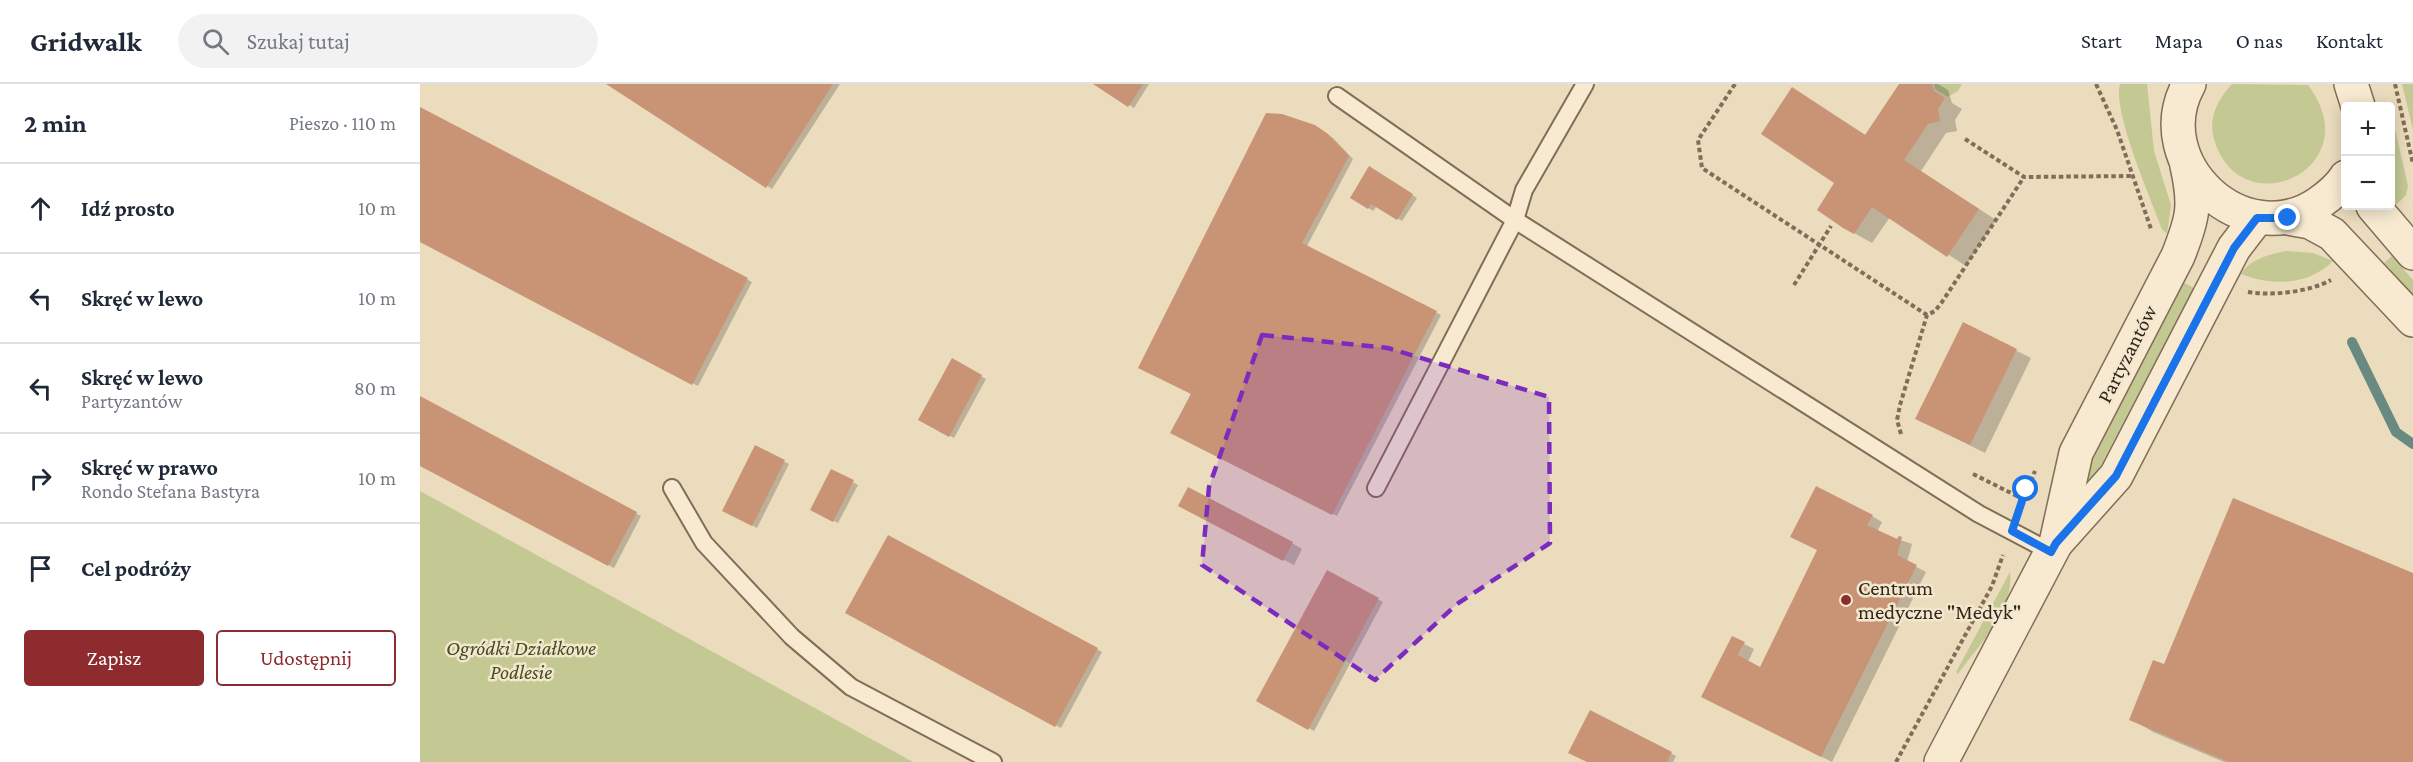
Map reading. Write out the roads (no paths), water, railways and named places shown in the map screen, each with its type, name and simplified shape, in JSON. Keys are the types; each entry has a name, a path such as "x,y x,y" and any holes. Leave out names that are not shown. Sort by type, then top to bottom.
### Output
{"street":[{"path":"2351,84 2357,102"},
{"name":"Partyzantów","path":"2054,548 2076,453 2178,256 2191,224 2194,196 2179,142 2178,117 2184,87"},
{"path":"2187,166 2200,186 2217,201 2238,213 2310,222 2332,234 2413,320"},
{"path":"2273,218 2319,204 2341,182"},
{"path":"2376,210 2413,253"},
{"name":"Partyzantów","path":"1941,762 2054,548 2116,476 2234,248 2273,218"}],"lane":[{"path":"1376,488 1515,220 1524,190 1585,84"},
{"path":"1337,96 1515,220 1846,431 1978,514 2054,548"},
{"path":"672,488 704,543 792,637 851,687 993,762"}],"waterway":[{"path":"2352,342 2396,432 2413,444"}],"place":[{"name":"Centrum medyczne \"Medyk\"","path":"1846,600"}],"park label":[{"name":"Ogródki Działkowe Podlesie","path":"521,660"}]}
